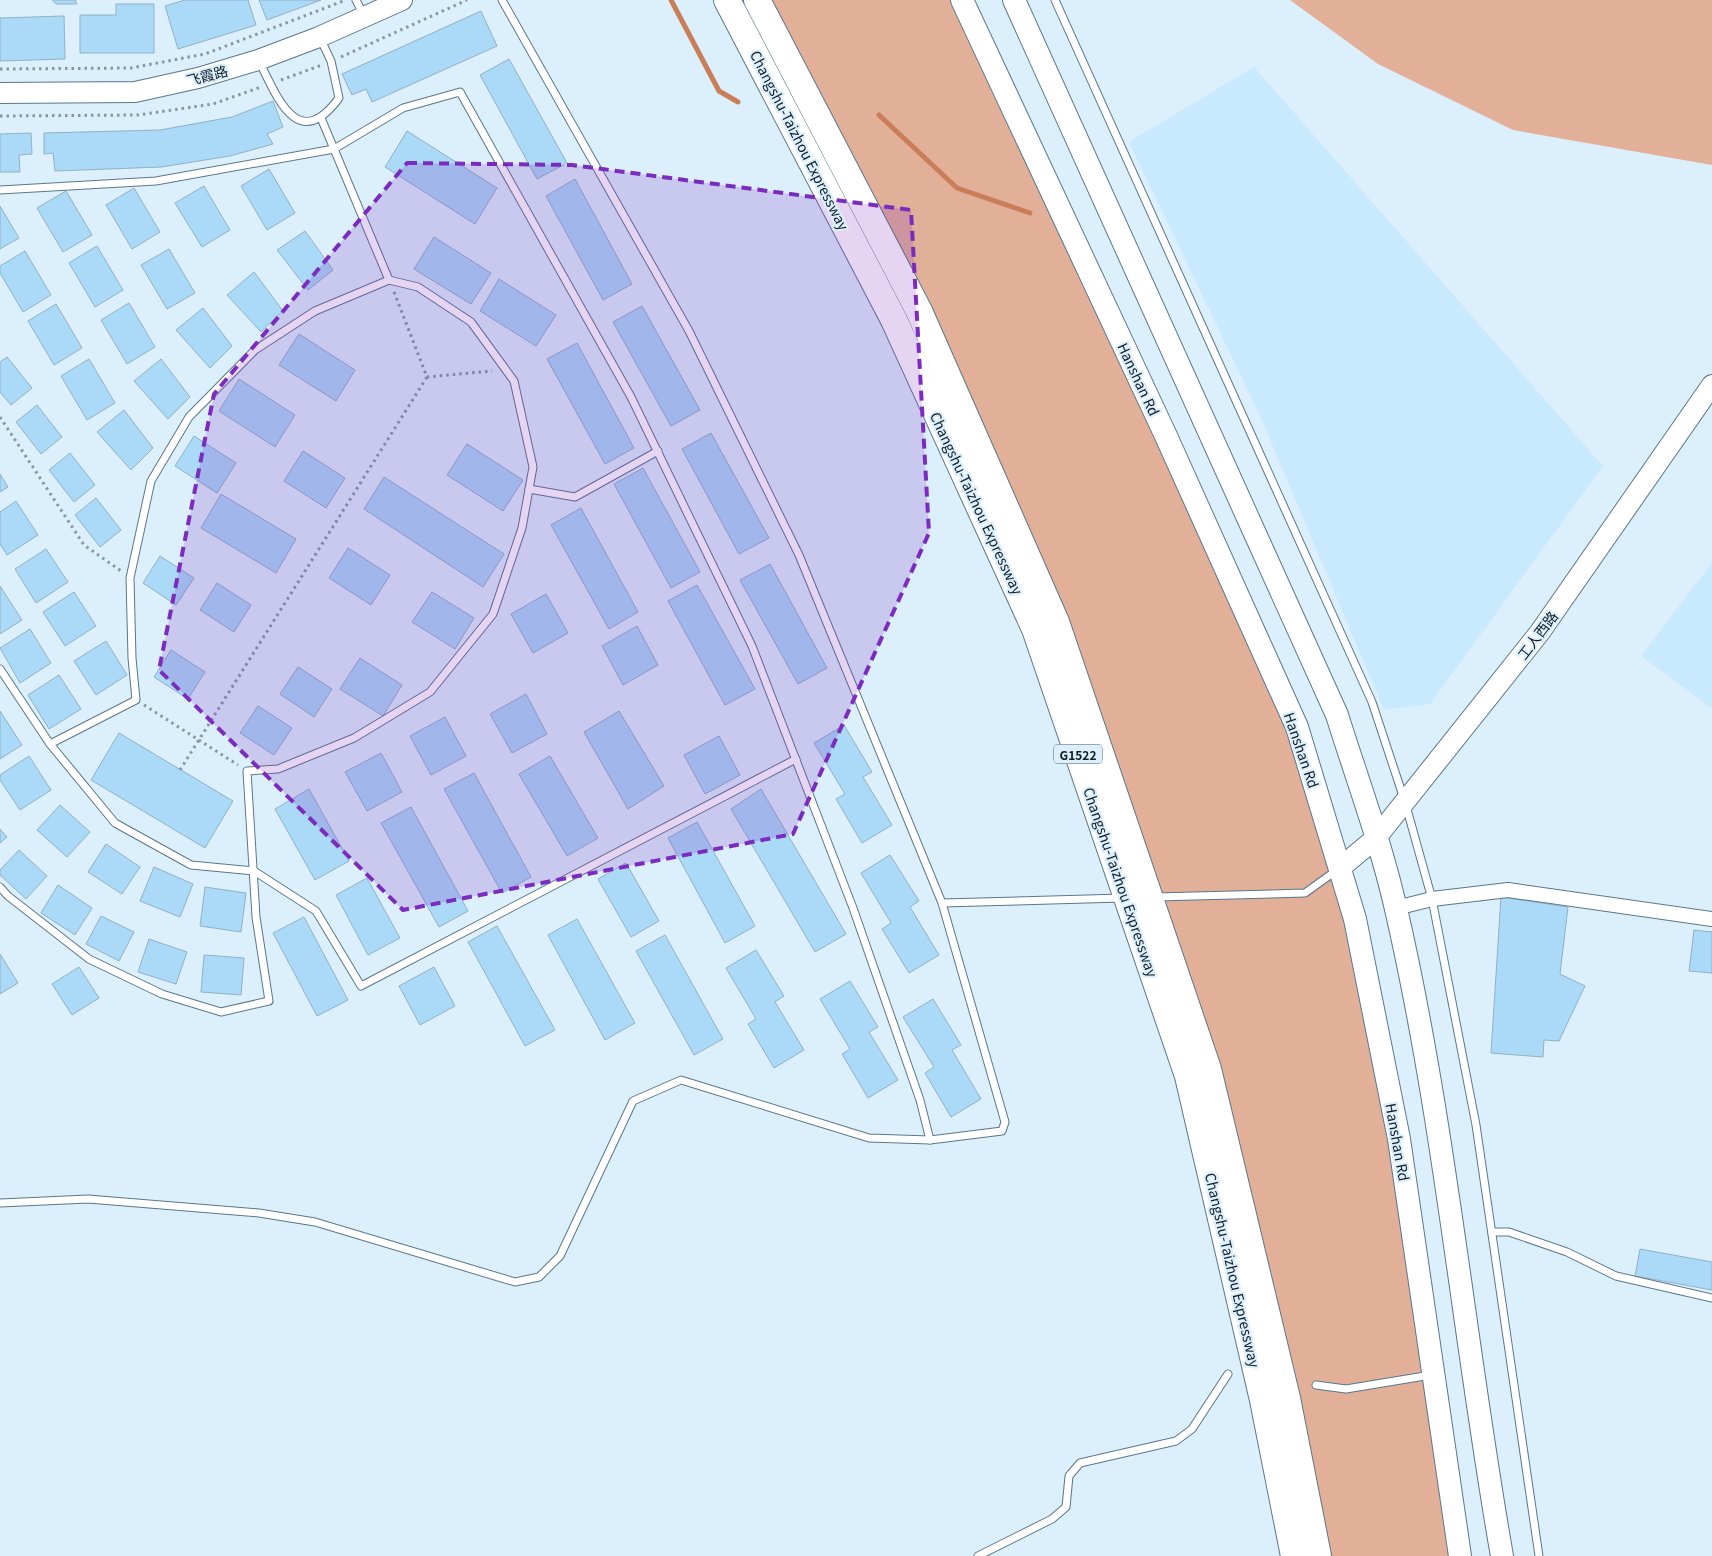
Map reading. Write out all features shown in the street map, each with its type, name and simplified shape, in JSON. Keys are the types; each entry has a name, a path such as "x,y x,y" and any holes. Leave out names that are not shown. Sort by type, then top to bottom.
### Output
{"highway":[{"name":"Changshu-Taizhou Expressway","path":"727,0 894,320 1035,629 1188,1076 1263,1400 1294,1556"},
{"name":"Changshu-Taizhou Expressway","path":"756,0 919,311 1056,622 1208,1069 1287,1398 1318,1556"}],"main road":[{"name":"飞霞路","path":"0,93 134,92 198,78 258,60 319,37 360,8 402,0"},
{"name":"Hanshan Rd","path":"962,0 1162,427 1297,727 1355,919 1399,1139 1460,1556"},
{"path":"1014,0 1337,715 1376,838 1396,908 1440,1131 1502,1556"},
{"name":"工人西路","path":"1340,868 1376,838 1540,632 1712,385"}],"street":[{"path":"1396,908 1432,899 1508,890 1712,919"}],"lane":[{"path":"0,1203 88,1199 259,1213 315,1222 515,1282 539,1277 560,1256 634,1101 681,1080 869,1138 930,1140 1002,1131 1005,1122 942,903 799,555 688,331 502,0"},
{"path":"1055,0 1372,702 1405,802 1432,899 1476,1125 1539,1556"},
{"path":"258,60 277,97 291,116 304,121 321,118 328,113 339,98 331,61 319,37"},
{"path":"0,190 156,181 334,149 403,108 460,92 631,397 752,646 856,918 920,1100 930,1140"},
{"path":"321,118 389,280"},
{"path":"0,887 8,896 89,958 162,994 221,1012 269,1001 256,917 247,771 278,769 354,738 430,692 493,614 522,528 533,467 514,381 471,322 418,287 389,280 315,311 255,350 189,417 151,481 130,578 132,658 136,700 50,744"},
{"path":"529,489 575,497 658,451"},
{"path":"0,669 50,744 115,823 191,865 254,870 316,910 361,986 796,759"},
{"path":"942,903 1305,893 1340,868"},
{"path":"1492,1232 1509,1232 1567,1252 1616,1276 1712,1298"},
{"path":"978,1556 1052,1519 1066,1507 1069,1476 1080,1463 1176,1441 1192,1430 1228,1374"},
{"path":"1316,1386 1346,1389 1434,1375"}],"path":[{"path":"0,69 131,68 205,54 346,0"},
{"path":"389,280 427,377"},
{"path":"427,377 505,369"},
{"path":"180,770 427,377"},
{"path":"0,417 84,545 130,578"},
{"path":"136,700 247,771"}],"highlighted area":[{"path":"407,163 572,165 911,210 929,533 793,834 403,910 159,670 214,394"}],"shaded area":[{"path":"757,0 962,0 1297,727 1355,919 1460,1556 1318,1556 1056,622"},
{"path":"1290,0 1712,0 1712,165 1513,130 1378,64"},
{"path":"1254,67 1603,466 1430,704 1384,710 1261,418 1129,142"},
{"path":"1712,563 1712,708 1641,656"}],"building":[{"path":"52,0 75,0 77,4 56,4"},
{"path":"185,0 248,0 256,25 178,49 165,6"},
{"path":"259,0 321,0 267,20"},
{"path":"116,4 154,4 154,53 80,53 80,15 116,15"},
{"path":"481,11 497,46 372,102 366,89 352,95 342,74"},
{"path":"64,16 65,59 0,61 0,18"},
{"path":"509,59 567,163 537,179 480,75"},
{"path":"273,101 283,127 267,134 273,144 230,156 161,167 55,171 53,153 44,154 44,133 160,130 232,117"},
{"path":"407,131 497,188 475,224 385,167"},
{"path":"31,133 32,154 19,155 20,172 0,172 0,134"},
{"path":"269,169 295,213 267,230 241,186"},
{"path":"575,179 632,284 603,300 546,196"},
{"path":"204,186 230,230 202,247 175,203"},
{"path":"134,188 160,232 132,249 106,205"},
{"path":"66,191 92,235 63,252 37,208"},
{"path":"0,206 19,238 0,249"},
{"path":"305,231 333,270 308,290 277,250"},
{"path":"434,237 491,273 471,304 414,269"},
{"path":"97,246 123,290 95,307 69,263"},
{"path":"169,249 195,293 167,309 141,265"},
{"path":"25,251 51,295 23,312 0,273 0,266"},
{"path":"254,272 283,311 261,332 227,295"},
{"path":"499,279 556,315 536,346 480,311"},
{"path":"129,303 155,347 127,364 101,320"},
{"path":"56,304 82,348 54,365 28,321"},
{"path":"642,306 700,410 671,426 613,322"},
{"path":"203,308 232,346 210,368 176,330"},
{"path":"299,334 355,370 336,401 279,365"},
{"path":"577,343 634,448 605,464 547,359"},
{"path":"7,357 32,388 11,405 0,392 0,362"},
{"path":"89,359 115,403 87,420 61,376"},
{"path":"161,359 190,397 168,419 134,381"},
{"path":"239,379 295,415 275,447 219,411"},
{"path":"37,405 62,437 41,454 16,422"},
{"path":"124,410 153,448 131,470 97,432"},
{"path":"711,433 769,538 739,554 682,449"},
{"path":"194,436 236,463 217,493 175,466"},
{"path":"467,444 523,480 503,511 447,475"},
{"path":"303,451 345,478 326,508 284,481"},
{"path":"70,453 95,485 74,502 49,470"},
{"path":"643,468 700,572 671,588 614,484"},
{"path":"0,474 8,487 0,492"},
{"path":"384,477 504,554 483,587 364,509"},
{"path":"221,494 296,539 276,573 201,528"},
{"path":"96,498 121,530 100,547 75,515"},
{"path":"16,501 38,535 7,555 0,544 0,512"},
{"path":"581,508 638,612 609,629 551,525"},
{"path":"348,548 390,575 371,605 329,578"},
{"path":"46,549 68,582 36,603 15,569"},
{"path":"160,556 194,578 176,605 143,583"},
{"path":"770,564 827,668 798,684 740,580"},
{"path":"217,583 251,605 234,632 200,610"},
{"path":"697,585 755,689 725,705 668,601"},
{"path":"0,586 22,620 0,634"},
{"path":"74,592 96,626 65,646 43,612"},
{"path":"432,592 474,618 455,649 412,622"},
{"path":"546,594 568,633 533,653 511,614"},
{"path":"637,626 658,665 623,685 602,646"},
{"path":"30,629 51,663 20,683 0,648"},
{"path":"106,641 127,675 96,695 74,661"},
{"path":"171,650 205,672 188,699 154,677"},
{"path":"360,658 402,685 383,716 340,689"},
{"path":"298,667 332,689 314,717 280,694"},
{"path":"59,675 81,709 49,729 28,695"},
{"path":"526,694 547,734 512,753 490,714"},
{"path":"258,706 292,728 274,755 240,733"},
{"path":"0,711 22,745 0,759"},
{"path":"619,711 664,786 628,809 584,732"},
{"path":"445,717 466,756 431,775 410,736"},
{"path":"844,725 872,772 863,777 892,825 862,843 836,799 845,794 814,743"},
{"path":"119,733 233,801 205,848 91,780"},
{"path":"719,736 740,775 705,794 684,755"},
{"path":"381,753 402,792 367,811 345,772"},
{"path":"29,756 51,790 20,810 0,780 0,775"},
{"path":"550,756 598,838 567,856 519,774"},
{"path":"474,773 531,877 502,893 444,789"},
{"path":"309,789 349,861 315,880 275,809"},
{"path":"761,789 846,934 815,952 731,809"},
{"path":"60,805 90,832 67,857 37,830"},
{"path":"411,807 468,911 439,927 381,823"},
{"path":"697,822 755,926 725,943 668,838"},
{"path":"0,829 7,837 0,843"},
{"path":"106,844 140,867 122,894 88,872"},
{"path":"19,850 47,876 26,899 0,875 0,870"},
{"path":"890,855 919,901 910,907 939,955 909,973 882,929 891,923 861,873"},
{"path":"626,863 659,921 631,937 598,879"},
{"path":"154,867 193,884 180,917 140,901"},
{"path":"367,878 400,938 368,955 336,895"},
{"path":"58,885 92,908 75,935 41,913"},
{"path":"205,887 246,893 241,932 200,926"},
{"path":"1501,897 1568,907 1560,974 1585,986 1559,1041 1544,1040 1543,1057 1491,1053"},
{"path":"101,916 134,932 119,961 86,944"},
{"path":"304,917 348,1000 317,1016 273,933"},
{"path":"577,919 635,1023 605,1040 548,935"},
{"path":"497,926 555,1030 525,1046 468,942"},
{"path":"1694,930 1712,932 1712,973 1689,971"},
{"path":"665,935 723,1039 694,1055 636,951"},
{"path":"149,939 187,952 176,984 138,972"},
{"path":"756,950 784,996 775,1002 804,1050 774,1068 748,1024 756,1019 726,968"},
{"path":"0,954 18,983 0,994"},
{"path":"204,955 244,958 241,995 201,992"},
{"path":"79,967 99,998 72,1015 52,984"},
{"path":"434,967 455,1006 420,1025 399,986"},
{"path":"850,981 878,1027 869,1032 898,1080 868,1098 842,1054 850,1049 820,999"},
{"path":"933,999 961,1045 952,1050 981,1099 951,1117 925,1073 934,1067 903,1017"},
{"path":"1640,1249 1712,1262 1712,1290 1635,1276"}],"waterway":[{"path":"671,0 719,91 738,102"},
{"path":"879,115 957,188 1030,213"}]}
